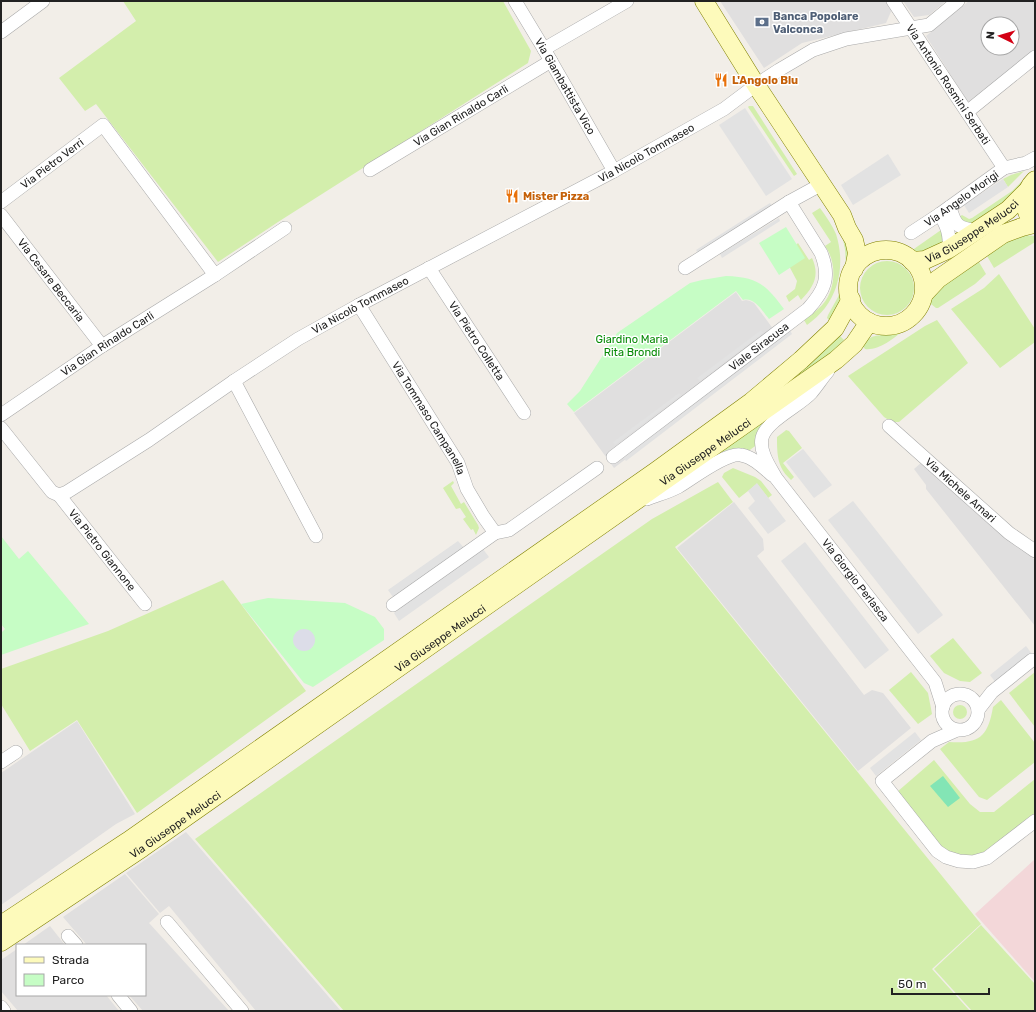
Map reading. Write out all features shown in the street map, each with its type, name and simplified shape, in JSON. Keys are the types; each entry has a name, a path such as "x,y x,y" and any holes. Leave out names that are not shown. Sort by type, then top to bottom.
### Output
{"main road":[{"path":"704,1 756,85 842,215 854,240 857,253 854,269"},
{"path":"1031,186 1025,199 1025,206 1026,212 1035,224"},
{"name":"Via Giuseppe Melucci","path":"912,261 925,260 949,249 1008,210 1031,186"},
{"path":"842,215 852,224 860,236 874,244 896,252 907,257 921,273 924,294 922,302 913,315 900,324 892,326 877,325 863,318 853,306 849,292 851,276 859,262 872,253 884,251 896,252"},
{"name":"Via Giuseppe Melucci","path":"924,294 938,279 1003,234 1035,224"},
{"name":"Via Giuseppe Melucci","path":"1,925 128,841 649,476 751,402 801,360 835,328 851,299"},
{"name":"Via Giuseppe Melucci","path":"1,942 148,844 836,360 854,344 869,322"}],"street":[{"path":"1,32 43,1"},
{"name":"Via Giambattista Vico","path":"515,1 614,172"},
{"path":"544,49 628,1"},
{"name":"Via Antonio Rosmini Serbati","path":"893,1 1004,168"},
{"name":"Via Nicolò Tommaseo","path":"59,495 67,492 149,440 298,339 429,268 614,172 724,109 756,85 813,50 846,40 929,25 958,1"},
{"path":"967,112 1035,57"},
{"name":"Via Gian Rinaldo Carli","path":"370,170 551,61"},
{"name":"Via Pietro Verri","path":"1,202 103,125 215,275"},
{"name":"Via Angelo Morigi","path":"911,233 1004,168 1026,163 1035,158"},
{"path":"685,268 790,202 822,184"},
{"name":"Viale Siracusa","path":"613,457 808,309 818,298 826,275 824,259 790,202"},
{"path":"945,210 957,224 966,229 977,230"},
{"path":"945,210 945,223 950,237 949,249"},
{"name":"Via Cesare Beccaria","path":"1,215 102,346"},
{"name":"Via Gian Rinaldo Carli","path":"1,415 102,346 215,275 285,228"},
{"name":"Via Pietro Colletta","path":"429,268 524,413"},
{"name":"Via Tommaso Campanella","path":"359,305 458,464 467,489 495,533"},
{"name":"Via Giorgio Perlasca","path":"836,360 811,394 767,428 762,438 762,449 764,456 776,478 935,682 945,722 949,727 957,730"},
{"path":"234,381 316,536"},
{"name":"Via Michele Amari","path":"889,426 1010,533 1035,551"},
{"path":"1,428 52,492 59,495"},
{"name":"Via Giorgio Perlasca","path":"628,506 677,488 728,457 740,455 750,458 776,478"},
{"path":"393,605 495,533 510,530 597,468"},
{"name":"Via Pietro Giannone","path":"59,495 145,604"},
{"path":"1032,660 992,692 978,710 976,722 972,726 967,729 957,730 932,741 882,781 937,851 946,857 959,861 974,862 987,858 1035,821"},
{"name":"Via Giorgio Perlasca","path":"935,682 973,699 978,710"},
{"path":"932,741 947,701 951,697 992,692"},
{"path":"1,762 16,752"},
{"path":"167,922 242,1011"},
{"path":"119,996 131,1011"},
{"path":"1,1007 4,1011"}],"shaded area":[{"path":"720,1 888,1 893,7 886,23 802,43 764,68"},
{"path":"903,1 946,1 929,15 914,17"},
{"path":"969,1 1035,1 1035,50 968,102 926,36"},
{"path":"745,108 792,179 766,196 719,125"},
{"path":"888,154 901,175 853,205 841,185"},
{"path":"1003,179 1008,187 969,213 964,205"},
{"path":"770,203 772,206 698,253 696,250"},
{"path":"779,218 780,221 722,258 720,254"},
{"path":"736,292 742,301 746,300 754,303 782,341 614,468 574,413"},
{"path":"761,330 763,333 700,381 697,378"},
{"path":"790,330 792,334 626,461 623,457"},
{"path":"679,393 681,395 615,445 613,442"},
{"path":"803,449 832,485 814,498 786,462"},
{"path":"922,462 1035,560 1035,626 926,489 926,485 914,469"},
{"path":"757,483 786,521 768,534 748,508 755,501 748,491"},
{"path":"853,501 943,615 918,634 828,520"},
{"path":"734,502 763,539 764,550 757,556 864,695 872,690 883,693 911,728 858,771 677,548"},
{"path":"476,540 489,557 399,621 394,613 401,608 388,590 458,541 464,548"},
{"path":"805,542 889,650 865,669 781,561"},
{"path":"304,629 312,632 315,640 312,648 304,651 296,648 293,640 296,632"},
{"path":"1026,646 1032,654 996,683 990,675"},
{"path":"77,721 135,814 116,824 1,905 1,773"},
{"path":"915,732 921,740 876,776 870,768"},
{"path":"186,832 341,1011 256,1011 169,906 160,913 126,873"},
{"path":"1035,859 1035,982 975,914"},
{"path":"125,874 159,914 149,923 229,1011 143,1011 130,996 146,996 146,944 86,944 63,917"},
{"path":"50,926 64,944 24,944"},
{"path":"16,950 16,996 107,996 119,1011 18,1011 1,991 1,960"}],"green space":[{"path":"123,1 503,1 531,51 528,63 278,222 218,262 96,104 85,111 59,78 136,21"},
{"path":"753,106 797,174 794,176 748,107"},
{"path":"1024,171 1008,187 1003,179"},
{"path":"1022,181 1016,192 1010,198 971,224 965,224 959,217 962,215 969,219 972,218 1012,191"},
{"path":"820,208 836,234 840,253 840,272 835,291 830,300 825,308 807,325 804,320 823,304 833,283 832,260 825,246 831,242 812,213"},
{"path":"786,227 805,258 779,275 759,243"},
{"path":"941,230 943,233 943,240 941,244 919,253 911,251"},
{"path":"1022,235 1035,236 1035,242 994,268 987,256 1013,238"},
{"path":"846,236 849,265 844,279 841,302 830,321 827,318 838,297 846,264 843,237"},
{"path":"798,243 809,260 812,258 815,275 812,285 801,300 798,295 789,302 786,296 795,289 797,281 788,264"},
{"path":"887,261 897,263 906,269 912,278 914,288 912,298 906,307 897,313 887,315 877,313 868,307 862,298 860,288 862,278 868,269 877,263"},
{"path":"979,262 986,274 975,284 938,308 931,304 930,301 937,291"},
{"path":"999,274 1035,329 1035,342 1000,368 951,309 984,288"},
{"name":"Giardino Maria Rita Brondi","path":"726,276 746,278 760,284 772,294 784,309 769,319 755,303 743,300 736,291 574,412 567,404 580,391 617,333 690,283"},
{"path":"937,320 968,363 899,422 892,422 884,417 848,376 925,326"},
{"path":"902,331 890,341 875,348 865,349 862,345 871,337"},
{"path":"840,336 844,340 829,355 772,396"},
{"path":"781,408 758,444 747,452 738,449 727,450 696,469"},
{"path":"786,430 789,431 802,448 783,463 794,477 791,480 782,469 778,452 777,437"},
{"path":"733,468 761,481 772,495 768,498 757,484 739,498 722,477 724,473"},
{"path":"453,481 454,483 451,486 461,504 464,502 478,525 479,528 476,535 473,529 471,530 463,519 466,517 460,508 456,509 443,488"},
{"path":"718,482 733,502 675,547 981,924 932,969 970,1011 344,1011 195,839 652,519"},
{"path":"1,536 19,559 28,551 89,624 1,655 1,633 5,629 1,624"},
{"path":"223,580 306,691 137,813 77,720 30,751 1,704 1,669 108,631"},
{"path":"268,598 345,603 375,617 384,629 384,640 313,687 304,683 241,604"},
{"path":"953,638 982,673 970,682 960,681 944,673 930,656"},
{"path":"911,672 928,693 932,714 918,724 889,690"},
{"path":"1035,672 1035,727 1009,693"},
{"path":"1001,700 1035,743 1035,762 987,800 979,797 940,749 949,742 968,742 975,740 985,732 993,707"},
{"path":"957,705 963,705 967,709 967,715 963,719 957,719 953,715 953,709"},
{"path":"934,760 970,804 980,812 994,812 1035,779 1035,813 985,852 974,856 959,855 949,851 940,846 897,792"},
{"path":"943,776 960,798 948,807 930,786"},
{"path":"981,925 1035,984 1035,1011 972,1011 934,969"}],"place":[{"name":"Banca Popolare Valconca","path":"762,22"},
{"name":"L'Angolo Blu","path":"721,80"},
{"name":"Mister Pizza","path":"512,196"}]}
